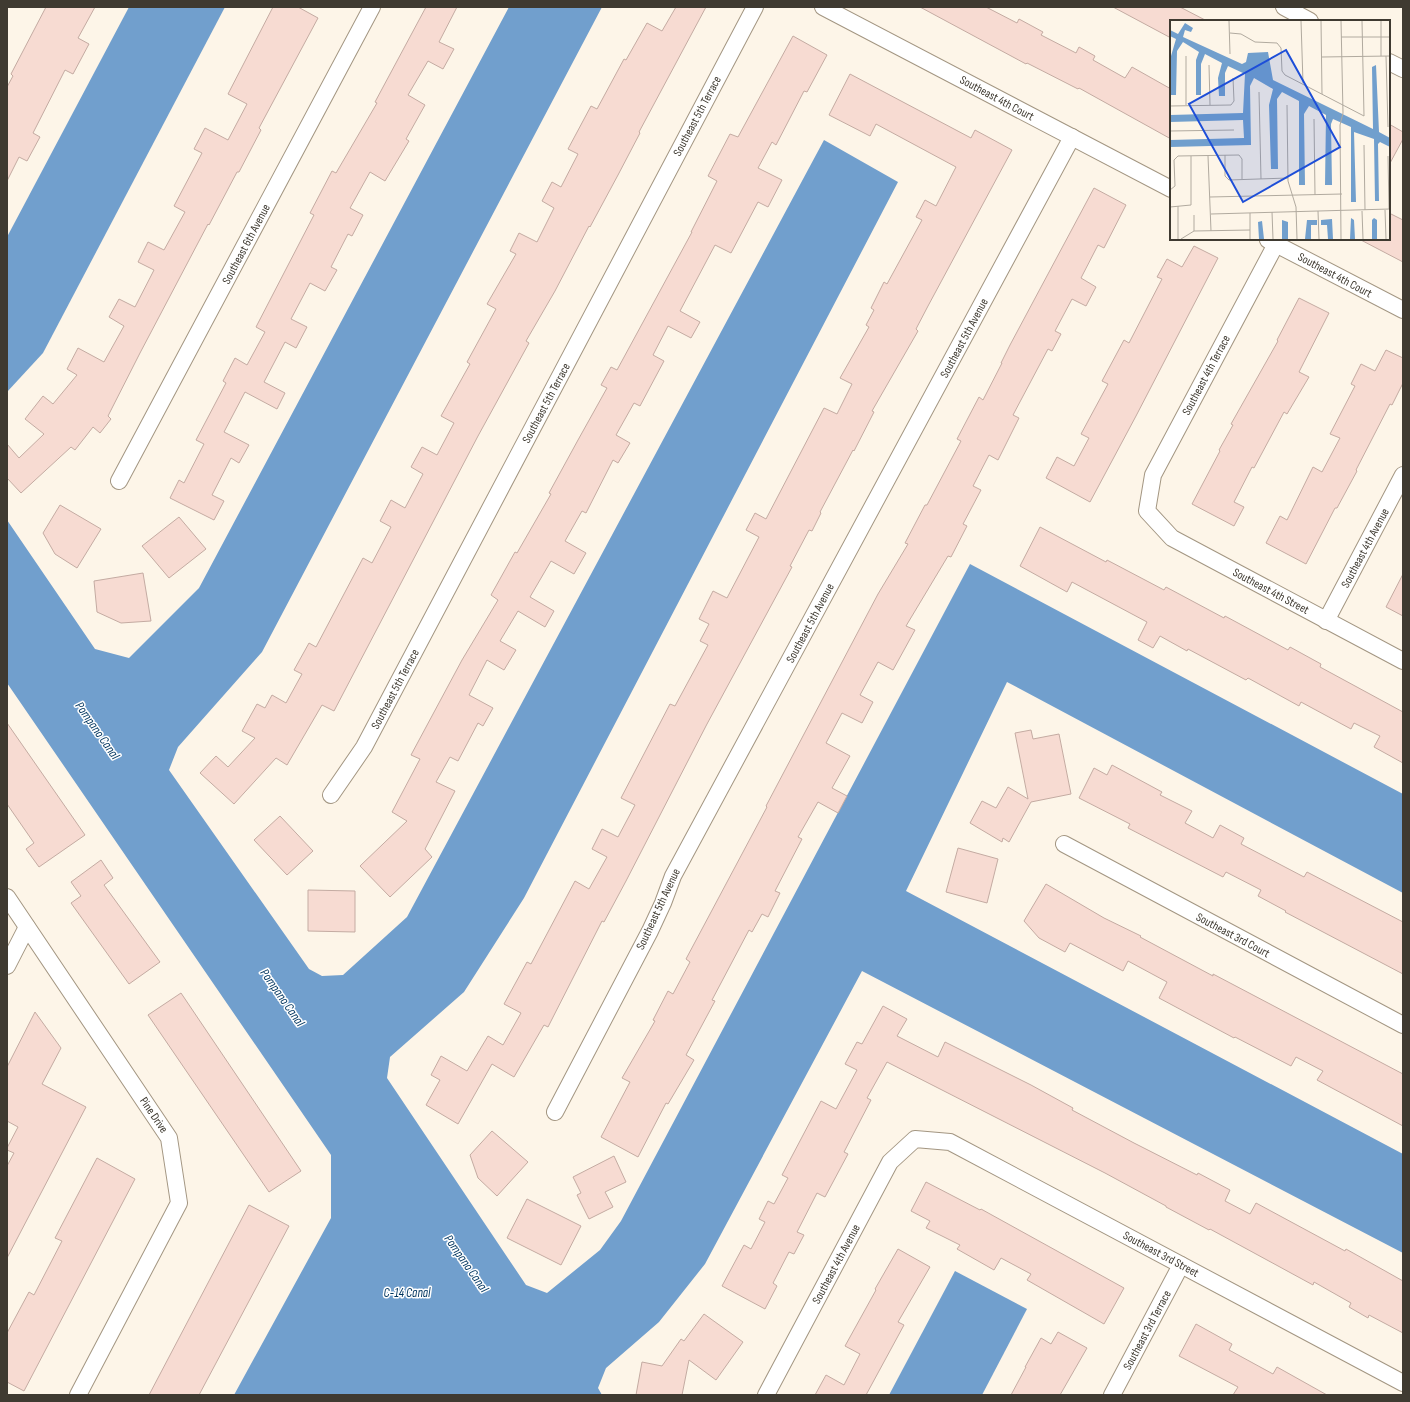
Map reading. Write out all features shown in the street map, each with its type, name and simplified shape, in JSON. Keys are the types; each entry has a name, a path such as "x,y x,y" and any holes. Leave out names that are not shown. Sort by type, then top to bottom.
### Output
{"street":[{"name":"Southeast 6th Avenue","path":"119,481 372,7"},
{"name":"Southeast 5th Terrace","path":"331,795 368,740 755,7"},
{"name":"Southeast 4th Court","path":"823,7 1170,188"},
{"path":"1284,7 1308,20"},
{"path":"1390,62 1403,69"},
{"name":"Southeast 5th Avenue","path":"555,1112 650,931 676,869 1072,137"},
{"name":"Southeast 4th Court","path":"1272,241 1403,310"},
{"name":"Southeast 4th Terrace","path":"1147,511 1153,475 1272,241"},
{"name":"Southeast 4th Avenue","path":"1326,620 1403,475"},
{"name":"Southeast 4th Street","path":"1147,511 1172,538 1403,662"},
{"name":"Southeast 3rd Court","path":"1064,844 1403,1025"},
{"name":"Pine Drive","path":"7,897 169,1138 179,1203 78,1395"},
{"path":"7,966 27,927"},
{"name":"Southeast 4th Avenue","path":"766,1395 890,1162 915,1139"},
{"name":"Southeast 3rd Street","path":"915,1139 950,1142 1403,1383"},
{"name":"Southeast 3rd Terrace","path":"1112,1395 1181,1265"}],"water":[{"path":"129,7 225,7 43,353 7,392 7,237"},
{"name":"C-14 Canal","path":"509,7 602,7 262,652 178,747 169,770 309,969 322,976 343,975 407,917 824,140 898,182 524,898 464,992 390,1057 387,1078 526,1285 547,1293 600,1250 621,1221 970,564 1403,794 1403,893 1007,682 906,891 1403,1154 1403,1253 862,971 705,1264 659,1322 606,1368 598,1388 602,1395 234,1395 331,1218 331,1155 7,683 7,520 95,649 129,658 199,588"},
{"path":"955,1271 1027,1309 982,1395 889,1395"}],"building":[{"path":"46,7 95,7 78,38 89,44 73,74 65,70 33,133 40,137 27,161 19,157 7,181 7,87 13,76 11,74"},
{"path":"273,7 298,7 318,18 259,128 261,130 239,172 237,172 209,225 208,224 140,353 108,416 111,419 100,433 93,427 75,450 71,447 21,493 7,478 7,444 19,458 44,434 25,419 43,396 53,404 77,375 67,369 78,348 104,362 124,326 109,317 119,299 135,307 154,270 138,262 148,242 164,250 185,212 174,206 202,153 194,149 205,128 228,140 247,104 228,94"},
{"path":"426,7 457,7 439,42 454,49 443,69 428,61 408,95 425,105 406,139 409,141 385,181 370,172 350,208 363,215 352,236 348,234 331,267 337,270 325,291 310,283 291,319 307,327 296,348 285,342 264,382 285,393 277,409 245,392 224,432 249,445 239,463 231,458 212,495 224,501 214,520 170,498 179,480 184,483 204,444 196,440 226,383 223,381 235,358 247,365 265,332 256,327 314,215 310,213 332,171 336,173 377,103 375,102"},
{"path":"676,7 706,7 590,227 589,226 555,291 526,341 529,343 478,436 334,711 322,705 287,765 276,758 234,804 200,773 216,756 228,767 255,738 242,731 257,704 265,708 272,695 286,703 302,674 294,670 309,643 316,647 363,558 372,563 391,527 380,521 391,500 405,508 423,474 411,467 422,447 437,455 454,423 441,416 470,364 467,362 496,309 487,304 516,254 510,251 519,233 537,242 554,208 542,201 552,182 561,187 578,154 568,149 591,106 597,109 624,59 626,60 647,23 662,31"},
{"path":"920,7 986,7 1017,23 1019,19 1043,32 1041,35 1076,53 1079,47 1095,56 1093,60 1125,78 1132,67 1170,88 1170,138 1079,88 1078,89 1027,63 1026,64"},
{"path":"1113,7 1180,7 1205,20 1170,20 1170,37"},
{"path":"793,36 827,55 807,92 804,91 776,145 772,142 758,168 782,180 768,207 758,202 731,253 715,245 680,311 700,322 691,338 668,326 653,355 664,361 640,406 634,403 616,435 630,443 618,463 613,460 586,513 582,511 565,541 586,553 574,574 551,561 530,597 554,611 545,627 518,611 500,641 516,650 504,670 487,660 469,695 493,708 483,726 478,723 458,761 450,757 436,782 455,791 425,849 432,857 390,897 360,866 407,821 392,812 420,759 411,755 462,660 498,600 491,595 515,552 517,553 551,494 549,493 607,388 601,385 611,367 617,370 692,232 717,181 708,176 730,134 738,137"},
{"path":"850,74 971,138 975,130 1012,150 916,329 918,331 872,411 874,412 820,512 821,513 812,531 809,530 790,566 792,567 707,724 626,881 604,922 602,921 548,1027 544,1025 514,1077 492,1064 458,1124 426,1105 440,1080 431,1075 441,1056 467,1071 488,1036 503,1045 521,1013 504,1004 527,962 531,964 575,881 589,889 607,857 592,849 602,829 618,837 635,805 621,798 670,704 675,706 708,645 700,641 709,624 699,619 713,591 727,598 759,537 746,530 755,513 766,519 824,408 837,414 852,384 840,378 869,327 866,325 874,310 871,308 884,282 887,284 922,220 916,217 925,200 936,206 956,167 876,124 870,136 829,115"},
{"path":"1390,125 1403,132 1403,139 1390,163"},
{"path":"1094,188 1126,205 1104,248 1098,245 1081,278 1096,287 1086,306 1072,299 1055,331 1061,334 1052,351 1048,349 1013,415 1019,418 998,460 989,455 973,486 981,490 963,524 967,526 951,557 948,556 906,626 915,630 893,670 878,662 860,695 873,702 862,723 842,713 826,743 850,756 832,788 847,796 838,813 818,802 798,837 802,839 775,891 780,893 768,917 762,914 752,932 749,930 712,1000 715,1001 686,1055 694,1060 668,1104 666,1103 638,1157 601,1137 630,1082 622,1078 655,1021 653,1020 668,991 673,994 690,962 686,959 878,594 908,544 905,543 961,441 957,439 979,397 983,400 1010,345"},
{"path":"1390,214 1403,220 1403,262 1361,240 1390,240"},
{"path":"1194,246 1218,258 1090,502 1046,478 1057,457 1074,466 1089,438 1081,434 1108,384 1102,381 1124,340 1129,343 1162,279 1157,277 1167,259 1182,267"},
{"path":"1299,298 1329,313 1299,372 1309,377 1287,414 1284,412 1254,468 1252,467 1234,502 1244,507 1234,526 1192,504 1233,425 1231,424 1278,341 1277,340"},
{"path":"1386,350 1403,358 1403,383 1392,405 1390,404 1356,470 1357,471 1337,508 1335,508 1306,564 1266,543 1280,516 1287,520 1313,467 1322,472 1340,438 1330,434 1355,386 1351,384 1361,364 1375,371"},
{"path":"60,505 101,529 77,568 55,554 43,533"},
{"path":"179,517 206,549 169,578 142,546"},
{"path":"1040,527 1106,562 1107,560 1164,590 1166,587 1224,618 1225,616 1288,650 1290,647 1321,664 1320,667 1403,712 1403,763 1374,747 1380,736 1354,723 1351,729 1301,702 1299,706 1248,678 1246,680 1160,636 1153,648 1138,640 1147,622 1072,582 1067,592 1020,566"},
{"path":"143,573 151,621 121,623 97,612 94,581"},
{"path":"1403,574 1403,616 1386,607"},
{"path":"7,723 85,835 39,867 26,849 34,843 7,804"},
{"path":"1031,730 1033,739 1059,734 1071,794 1031,802 1009,842 1003,838 1002,842 970,823 982,801 996,808 1008,787 1028,799 1015,733"},
{"path":"1112,765 1162,792 1160,795 1192,811 1185,823 1213,838 1220,825 1244,838 1241,844 1304,877 1307,872 1403,922 1403,974 1285,912 1286,911 1258,896 1261,890 1226,872 1223,877 1128,828 1130,824 1079,798 1094,768 1107,775"},
{"path":"280,816 313,851 287,875 254,840"},
{"path":"958,848 998,859 987,903 946,892"},
{"path":"101,860 113,878 104,885 160,962 129,984 71,903 81,896 71,882"},
{"path":"1046,884 1104,918 1403,1074 1403,1126 1317,1080 1323,1071 1296,1057 1291,1066 1235,1037 1234,1038 1159,998 1167,982 1128,961 1123,971 1070,943 1065,952 1039,938 1024,921"},
{"path":"308,890 355,891 355,932 308,931"},
{"path":"181,993 301,1171 269,1192 148,1015"},
{"path":"883,1006 907,1019 897,1036 938,1057 945,1042 1031,1085 1073,1108 1072,1110 1134,1143 1230,1190 1225,1201 1250,1214 1256,1203 1345,1251 1346,1249 1403,1281 1403,1333 1369,1315 1368,1318 1349,1307 1351,1303 1314,1282 1313,1285 1105,1173 887,1062 867,1098 871,1100 844,1152 848,1154 825,1197 817,1193 797,1232 804,1235 794,1254 789,1252 773,1283 777,1286 765,1309 722,1286 744,1245 751,1249 765,1222 759,1219 768,1201 774,1204 788,1178 782,1175 821,1101 836,1109 857,1070 845,1064 857,1042 862,1044"},
{"path":"35,1012 61,1048 42,1084 86,1107 7,1258 7,1166 14,1153 7,1150 7,1148 18,1127 7,1121 7,1067"},
{"path":"492,1131 528,1162 497,1196 478,1178 470,1155"},
{"path":"614,1156 626,1182 605,1192 613,1207 589,1219 577,1195 581,1193 573,1177"},
{"path":"97,1158 135,1179 24,1391 7,1382 7,1333 29,1292 34,1295 62,1241 55,1238"},
{"path":"926,1182 980,1210 981,1209 1124,1288 1104,1324 1027,1280 1031,1274 1001,1258 994,1270 957,1249 960,1245 926,1228 930,1221 911,1211"},
{"path":"527,1199 581,1226 561,1265 507,1238"},
{"path":"249,1205 289,1226 199,1395 149,1395"},
{"path":"898,1249 930,1267 898,1322 904,1325 866,1395 815,1395 826,1375 844,1385 860,1354 845,1346"},
{"path":"704,1314 743,1342 716,1380 689,1360 682,1395 636,1395 642,1362 662,1366 681,1339 684,1341"},
{"path":"1196,1324 1232,1344 1229,1350 1273,1374 1277,1367 1327,1395 1233,1395 1238,1387 1179,1356"},
{"path":"1058,1332 1087,1348 1060,1395 1011,1395 1041,1338 1051,1344"}],"water label":[{"name":"Pompano Canal","path":"98,730"},
{"name":"Pompano Canal","path":"283,997"},
{"name":"Pompano Canal","path":"467,1263"}]}
